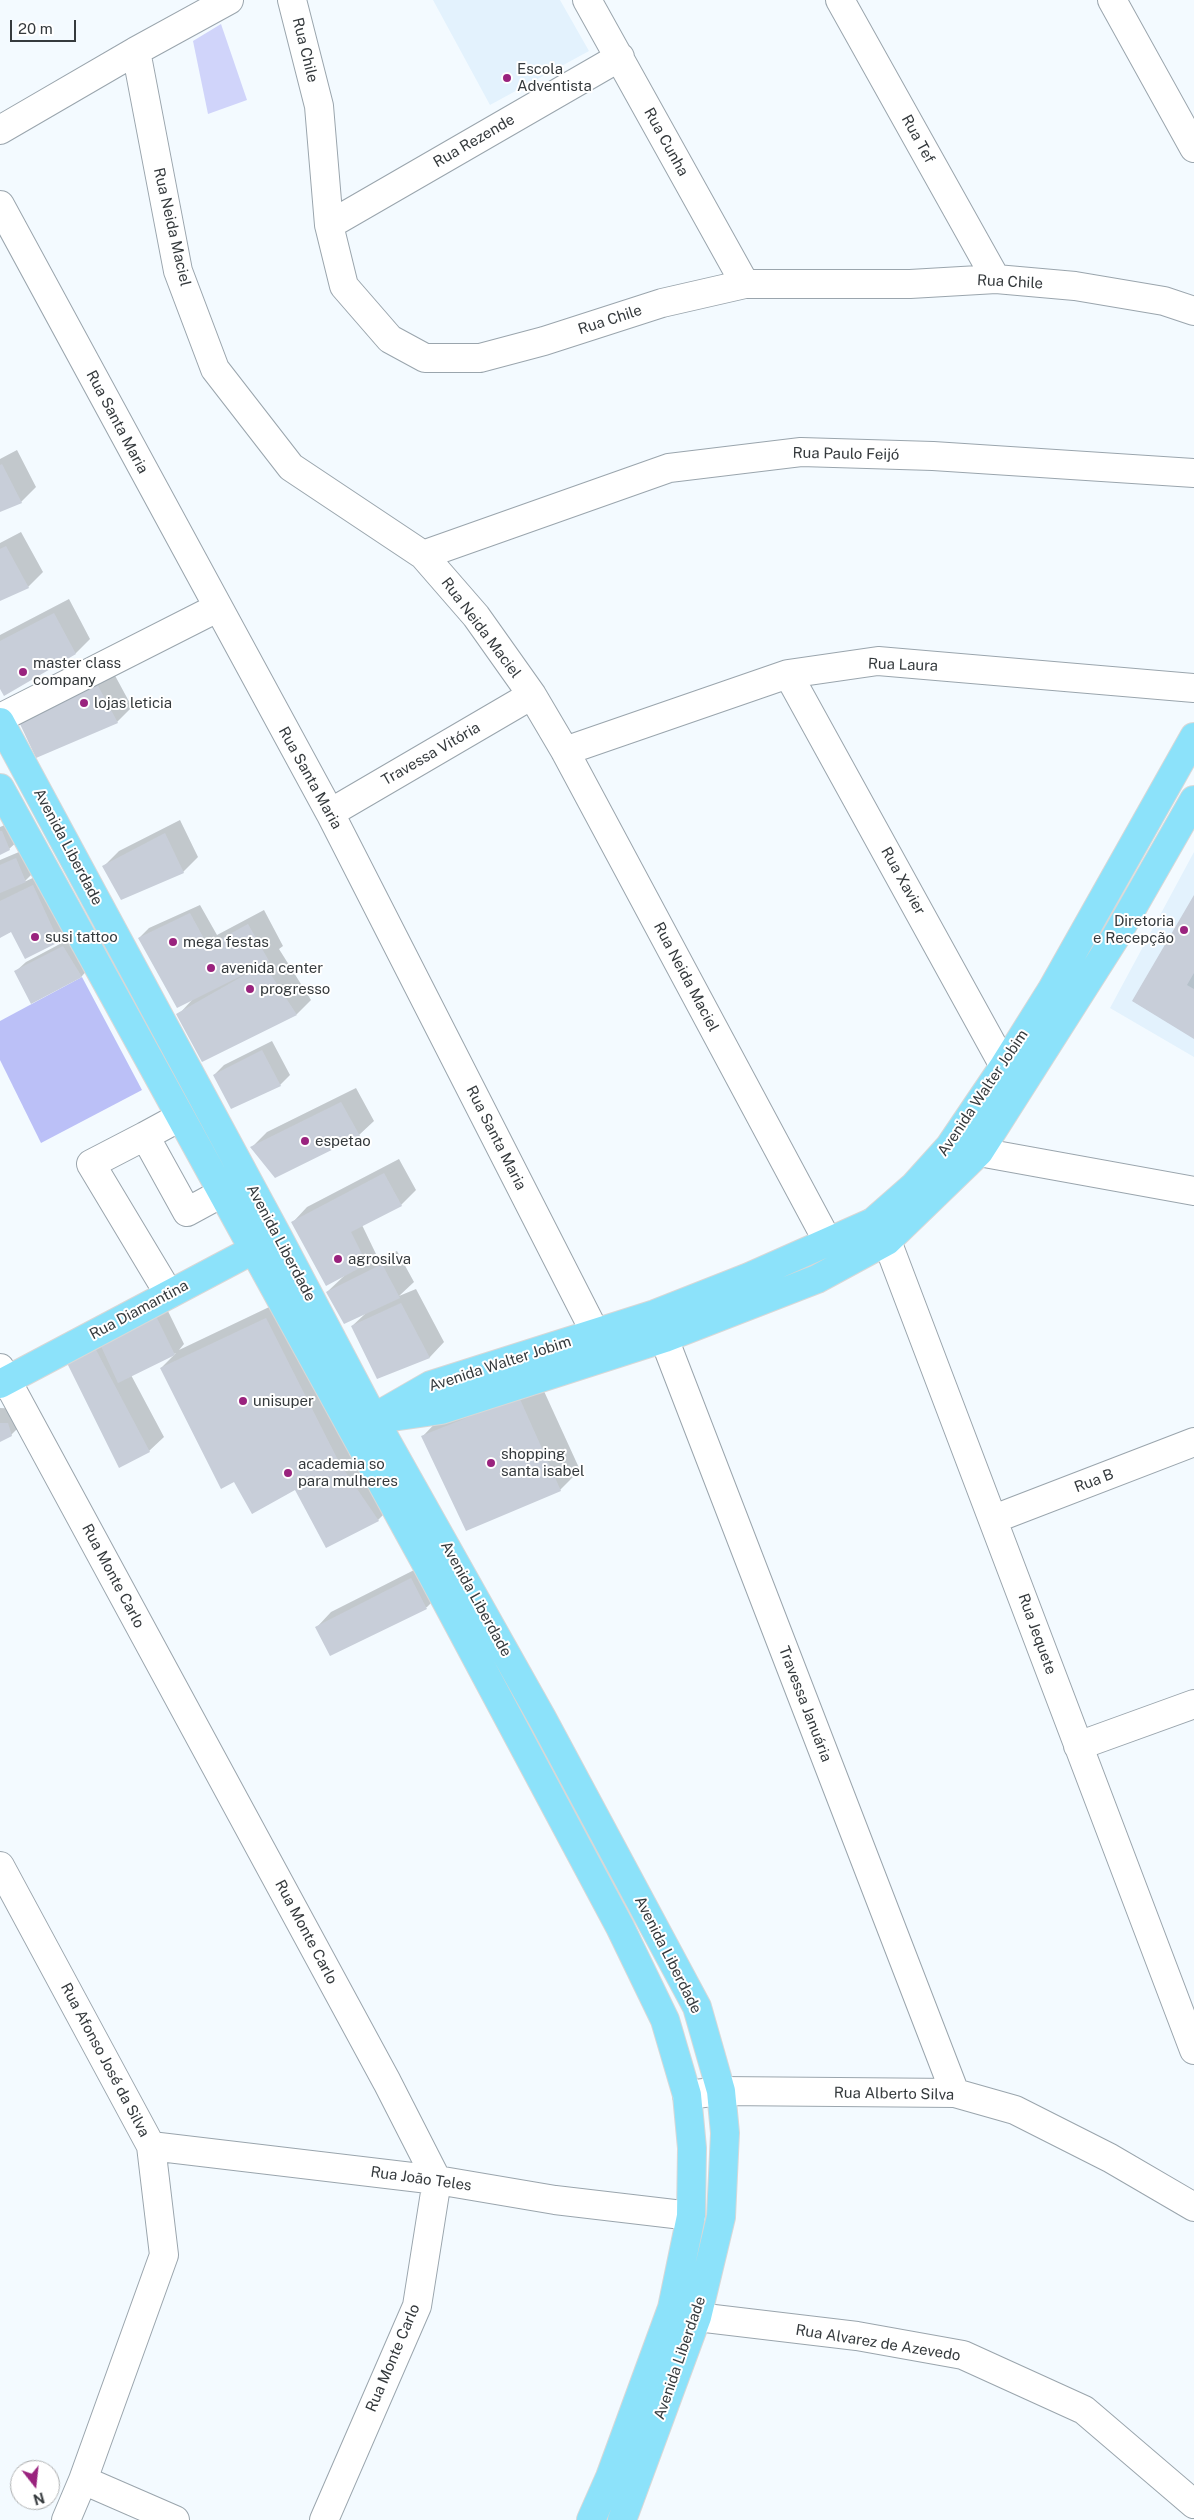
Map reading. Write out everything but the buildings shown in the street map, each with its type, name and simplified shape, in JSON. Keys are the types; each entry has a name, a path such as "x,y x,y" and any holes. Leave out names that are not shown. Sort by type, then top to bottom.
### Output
{"main road":[{"name":"Avenida Liberdade","path":"0,722 278,1237 428,1567 624,1936 665,2020 687,2095 692,2148 691,2216 672,2308 610,2477 591,2520"},
{"name":"Avenida Walter Jobim","path":"363,1424 431,1385 596,1332 660,1326 817,1279 880,1232 980,1152 1051,991 1194,737"},
{"name":"Avenida Liberdade","path":"0,788 253,1249 363,1424 452,1554 566,1761 697,2008 721,2091 725,2132 720,2217 697,2317 622,2520"},
{"name":"Avenida Walter Jobim","path":"363,1424 441,1410 608,1357 749,1277 828,1242 880,1232 914,1186 1016,1072 1115,938 1194,800"},
{"name":"Rua Diamantina","path":"2,1377 169,1294 278,1237"},
{"path":"428,1567 452,1554"}],"street":[{"path":"0,130 136,51 229,0"},
{"name":"Rua Chile","path":"292,0 319,106 329,225 344,286 390,339 425,358 480,358 544,341 662,303 745,284 910,284 996,278 1075,286 1164,301 1194,311"},
{"name":"Rua Cunha","path":"587,0 745,284"},
{"name":"Rua Tef","path":"840,0 996,278"},
{"path":"1112,0 1194,148"},
{"name":"Rua Neida Maciel","path":"136,51 178,272 215,369 291,467 423,555 476,616 532,695 565,751 828,1242"},
{"name":"Rua Rezende","path":"329,225 620,57"},
{"name":"Rua Santa Maria","path":"0,205 217,608 330,813 608,1357"},
{"name":"Rua Paulo Feijó","path":"423,555 668,468 801,452 933,456 1194,473"},
{"path":"0,718 217,608"},
{"name":"Rua Laura","path":"565,751 788,674 878,661 1194,688"},
{"name":"Rua Xavier","path":"788,674 1016,1072"},
{"name":"Travessa Vitória","path":"330,813 532,695"},
{"path":"169,1294 91,1164 180,1117"},
{"path":"145,1136 187,1212 222,1193"},
{"path":"950,1146 1194,1191"},
{"name":"Rua Jequete","path":"880,1232 994,1519 1194,2050"},
{"name":"Travessa Januária","path":"660,1326 955,2094"},
{"name":"Rua Monte Carlo","path":"2,1377 387,2082 437,2180 417,2306 324,2520"},
{"name":"Rua B","path":"994,1519 1194,1442"},
{"path":"1078,1746 1194,1704"},
{"name":"Rua Afonso José da Silva","path":"0,1866 151,2146 164,2255 83,2480 66,2520"},
{"name":"Rua Alberto Silva","path":"687,2095 721,2091 955,2094 1015,2110 1110,2158 1194,2207"},
{"name":"Rua João Teles","path":"151,2146 437,2180 555,2200 691,2216"},
{"name":"Rua Alvarez de Azevedo","path":"697,2317 857,2336 963,2355 1084,2410 1194,2504"},
{"path":"83,2480 175,2520"}],"shaded area":[{"name":"Escola Adventista","path":"433,0 560,0 589,51 490,105"},
{"path":"221,24 247,100 208,114 193,41"},
{"path":"1194,852 1194,1057 1110,1008"},
{"path":"82,977 142,1090 41,1143 0,1060 0,1021"}],"place":[{"name":"Escola Adventista","path":"507,78"},
{"name":"master class company","path":"23,672"},
{"name":"lojas leticia","path":"84,703"},
{"name":"Diretoria e Recepção","path":"1184,930"},
{"name":"susi tattoo","path":"35,937"},
{"name":"mega festas","path":"173,942"},
{"name":"avenida center","path":"211,968"},
{"name":"progresso","path":"250,989"},
{"name":"espetao","path":"305,1141"},
{"name":"agrosilva","path":"338,1259"},
{"name":"unisuper","path":"243,1401"},
{"name":"shopping santa isabel","path":"491,1463"},
{"name":"academia so para mulheres","path":"288,1473"}]}
